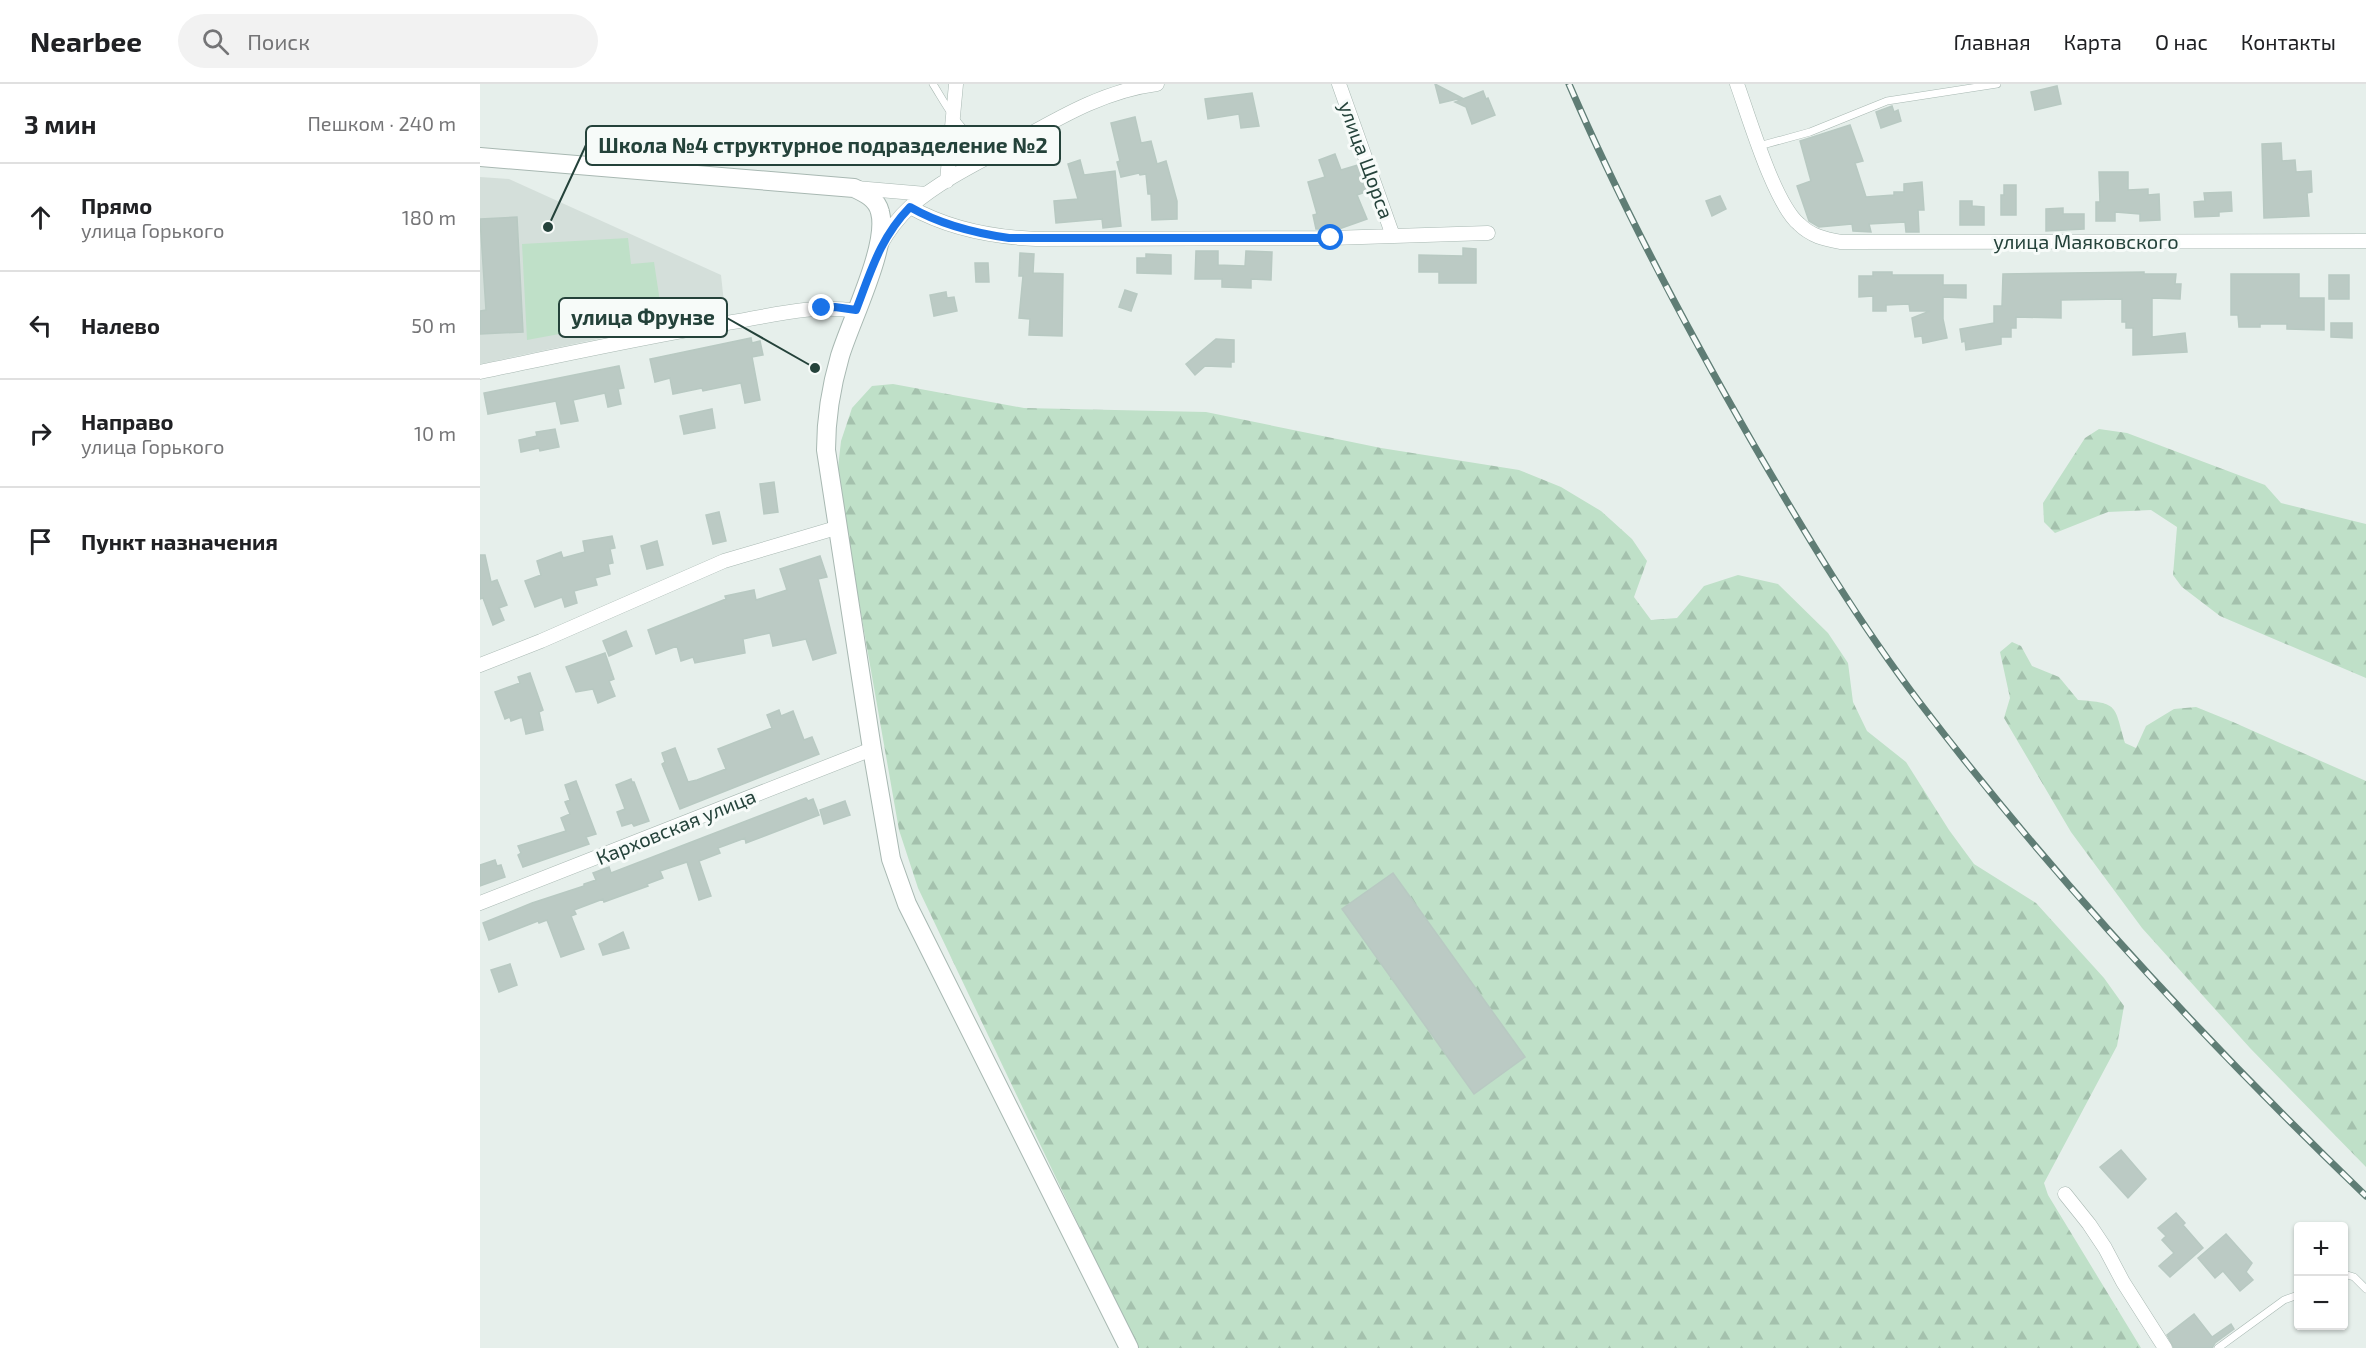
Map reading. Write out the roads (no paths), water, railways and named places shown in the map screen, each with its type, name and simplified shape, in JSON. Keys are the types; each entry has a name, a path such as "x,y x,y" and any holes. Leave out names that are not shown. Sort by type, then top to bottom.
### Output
{"street":[{"path":"947,181 956,84"},
{"path":"879,247 910,207 947,181 1090,102 1119,92 1157,84"},
{"name":"улица Щорса","path":"1339,84 1394,236"},
{"path":"1737,84 1759,146"},
{"name":"улица Маяковского","path":"1759,146 1783,205 1796,223 1821,239 1841,242 2366,241"},
{"path":"480,157 926,194"},
{"path":"854,188 873,198 878,205 882,224 879,247 833,383 826,428 828,477 891,859 907,904 1129,1348"},
{"path":"910,207 937,222 1009,238 1331,238 1488,233"},
{"path":"480,372 668,333 756,318 822,308 856,310"},
{"path":"480,665 541,641 724,561 837,528"},
{"name":"Карховская улица","path":"480,903 872,749"},
{"path":"2065,1194 2105,1248 2123,1282 2165,1348"}],"lane":[{"path":"933,84 964,131 982,144 1008,146"},
{"path":"1759,146 1810,132 1887,101 1997,84"},
{"path":"2348,1275 2354,1277 2366,1289"},
{"path":"2218,1348 2284,1300 2294,1296"}],"railway":[{"path":"1569,84 1634,223 1730,403 1814,546 1897,673 1971,769 2078,896 2190,1019 2366,1196"}],"place":[{"name":"Школа №4 структурное подразделение №2","path":"548,227"},
{"name":"улица Фрунзе","path":"815,368"}]}
